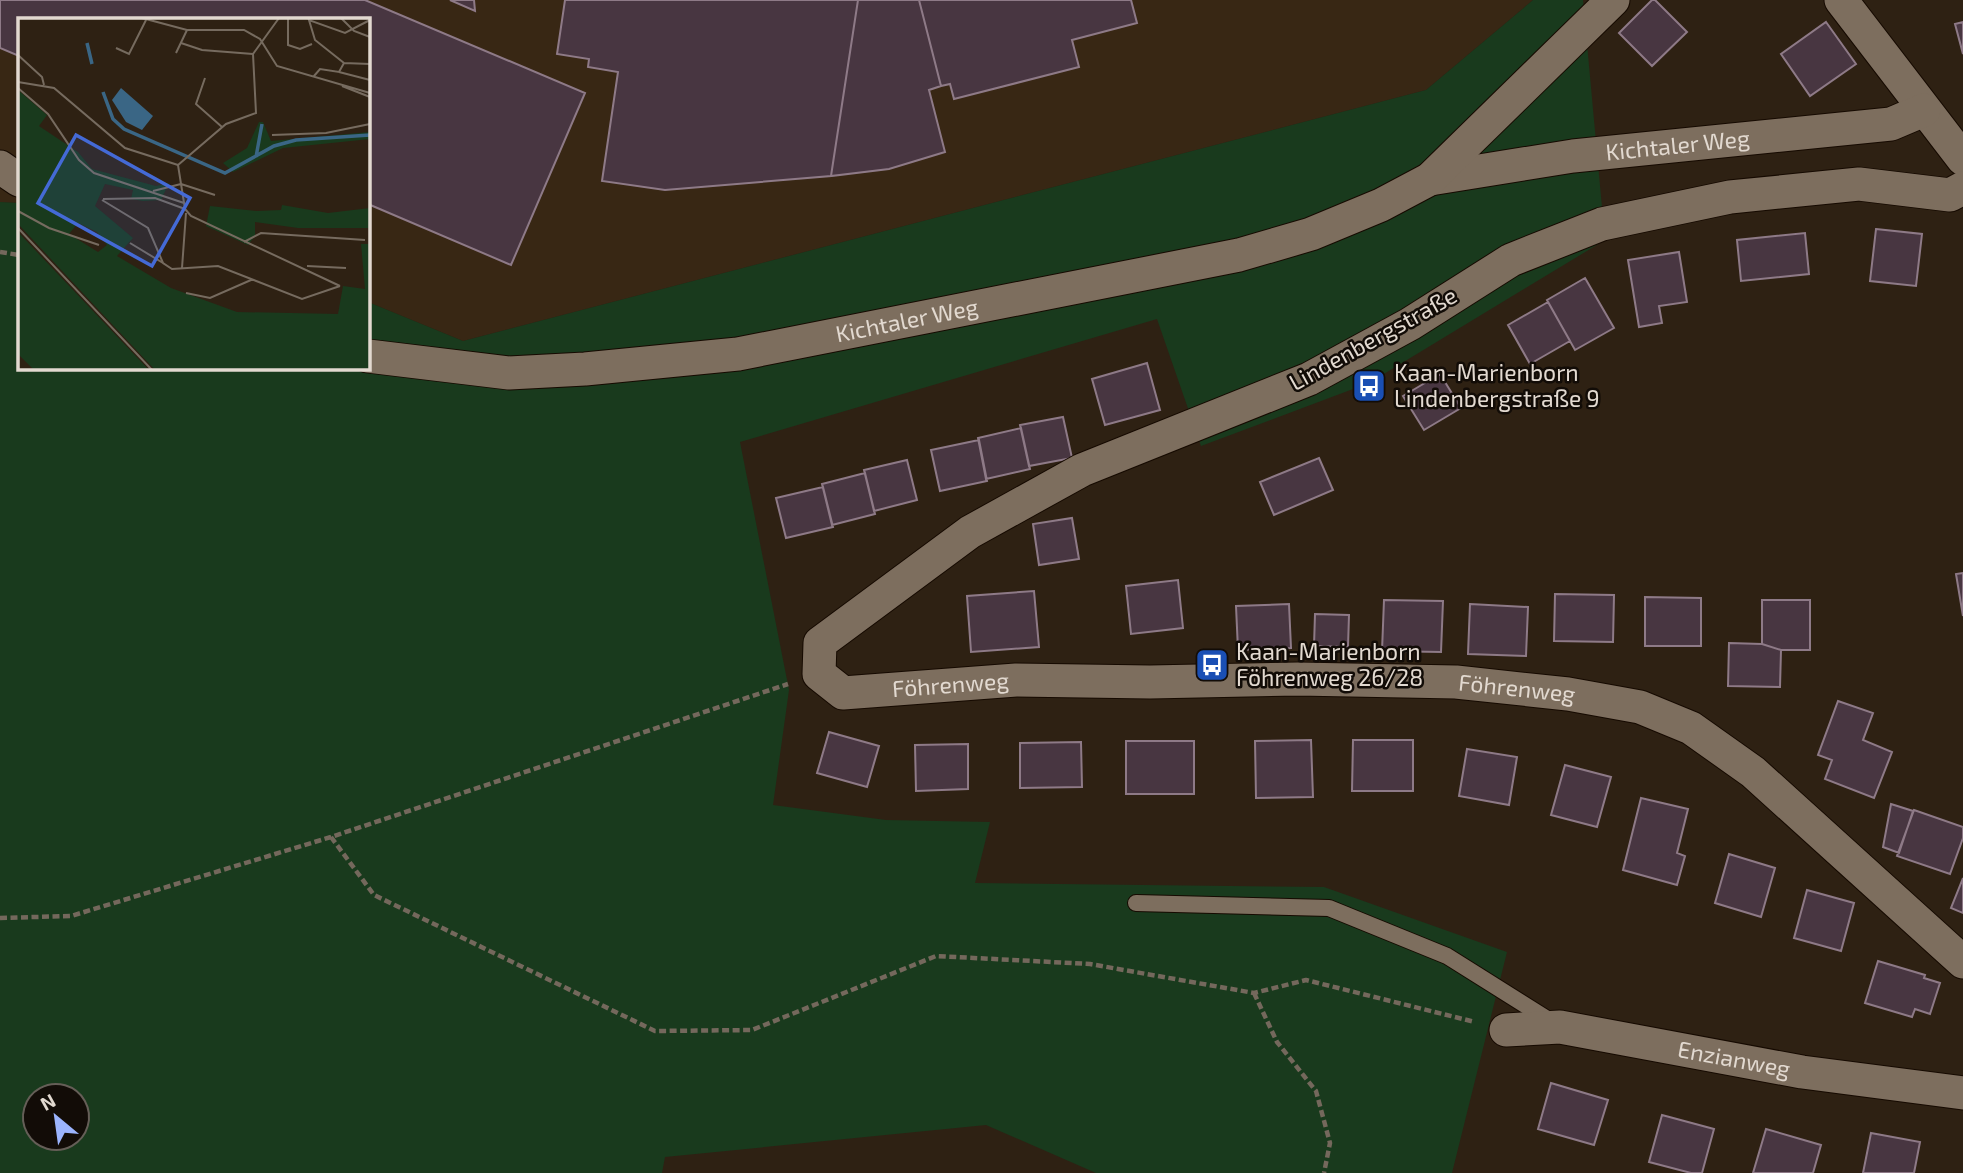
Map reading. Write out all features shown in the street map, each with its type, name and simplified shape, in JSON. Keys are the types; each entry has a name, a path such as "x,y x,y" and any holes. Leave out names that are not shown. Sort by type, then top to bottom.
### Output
{"street":[{"name":"Kichtaler Weg","path":"369,356 509,373 585,369 738,354 1239,255 1311,234 1381,205 1430,179 1613,0"},
{"path":"1841,0 1963,159"},
{"name":"Kichtaler Weg","path":"1430,179 1573,156 1891,124 1924,110"},
{"path":"0,167 18,179"},
{"name":"Lindenbergstraße","path":"819,674 820,643 970,532 1082,470 1310,379 1410,324 1511,260 1602,224 1730,197 1859,184 1950,195 1963,188"},
{"name":"Föhrenweg","path":"819,674 843,692 1016,680 1150,682 1298,679 1456,682 1568,694 1640,707 1691,728 1753,772 1963,962"},
{"name":"Enzianweg","path":"1506,1030 1560,1027 1802,1072 1963,1093"}],"lane":[{"path":"1136,903 1329,908 1447,957 1560,1027"}],"path":[{"path":"0,252 18,255"},
{"path":"0,918 71,916 331,837 819,674"},
{"path":"331,837 374,895 655,1031 752,1030 936,956 1090,964 1254,993 1306,980 1506,1030"},
{"path":"1254,993 1277,1042 1316,1091 1330,1143 1324,1173"}],"shaded area":[{"path":"0,0 1533,0 1426,90 463,341 369,302 369,18 18,18 18,203 0,202"}],"green space":[{"path":"1533,0 1583,0 1605,240 1369,383 1201,446 1157,319 740,442 789,690 773,805 886,820 990,822 975,883 1324,887 1507,952 1452,1173 1096,1173 986,1125 665,1157 662,1173 0,1173 0,202 18,203 18,369 369,369 369,302 463,341 1426,90"}],"building":[{"path":"0,0 365,0 585,93 511,265 369,204 369,18 18,18 18,56 0,48"},
{"path":"450,0 474,0 475,11"},
{"path":"565,0 858,0 831,176 665,190 602,181 618,72 588,67 589,59 557,54"},
{"path":"858,0 919,0 941,86 929,90 945,152 889,169 831,176"},
{"path":"919,0 1131,0 1137,23 1072,40 1079,67 954,99 950,84 941,86"},
{"path":"1652,0 1687,32 1652,66 1619,33"},
{"path":"1826,22 1856,64 1810,96 1781,54"},
{"path":"1963,22 1963,54 1955,24"},
{"path":"1876,229 1922,234 1916,286 1870,281"},
{"path":"1805,233 1809,274 1741,281 1737,240"},
{"path":"1679,252 1687,302 1659,306 1662,323 1639,327 1628,260"},
{"path":"1585,278 1614,328 1575,350 1547,300"},
{"path":"1548,302 1570,341 1530,364 1508,325"},
{"path":"1147,363 1160,410 1105,425 1092,379"},
{"path":"1440,374 1461,408 1424,430 1403,396"},
{"path":"1063,417 1072,458 1029,466 1020,425"},
{"path":"1021,428 1030,469 986,479 978,438"},
{"path":"979,440 987,481 940,491 931,450"},
{"path":"1319,458 1333,490 1274,515 1260,482"},
{"path":"907,460 917,500 874,511 864,470"},
{"path":"865,473 875,514 832,525 822,484"},
{"path":"823,487 833,527 786,538 776,498"},
{"path":"1072,518 1079,559 1039,565 1033,524"},
{"path":"1963,573 1963,616 1956,574"},
{"path":"1178,580 1183,628 1131,634 1126,586"},
{"path":"1034,591 1039,647 971,652 967,596"},
{"path":"1555,594 1614,595 1613,642 1554,641"},
{"path":"1645,597 1701,598 1701,646 1645,646"},
{"path":"1384,600 1443,601 1441,652 1382,651"},
{"path":"1762,600 1810,600 1810,650 1781,650 1762,644"},
{"path":"1289,604 1291,648 1238,650 1236,606"},
{"path":"1470,604 1528,607 1526,656 1468,654"},
{"path":"1315,614 1349,615 1348,647 1314,646"},
{"path":"1729,643 1762,644 1781,650 1780,687 1728,686"},
{"path":"1838,701 1873,713 1863,740 1892,752 1874,798 1825,779 1832,760 1818,755"},
{"path":"829,732 879,746 867,787 817,773"},
{"path":"1311,740 1313,797 1256,798 1255,741"},
{"path":"1353,740 1413,740 1413,791 1352,791"},
{"path":"1126,741 1194,741 1194,794 1126,794"},
{"path":"1081,742 1082,787 1020,788 1020,743"},
{"path":"968,744 968,789 916,791 915,745"},
{"path":"1467,749 1517,757 1509,805 1459,796"},
{"path":"1565,765 1611,777 1597,827 1551,815"},
{"path":"1641,798 1688,809 1677,853 1685,856 1677,885 1623,870"},
{"path":"1891,804 1913,811 1899,853 1883,847"},
{"path":"1914,810 1963,827 1963,838 1950,874 1897,856"},
{"path":"1729,854 1775,868 1761,917 1715,903"},
{"path":"1963,878 1963,913 1951,908"},
{"path":"1807,890 1854,903 1841,951 1794,938"},
{"path":"1878,961 1925,975 1924,978 1940,983 1930,1014 1915,1009 1912,1017 1865,1003"},
{"path":"1551,1083 1608,1100 1594,1145 1538,1129"},
{"path":"1662,1115 1714,1129 1702,1173 1691,1173 1649,1162"},
{"path":"1766,1129 1821,1145 1813,1173 1753,1173"},
{"path":"1871,1133 1920,1142 1914,1173 1863,1173"}],"place":[{"name":"Kaan-Marienborn Lindenbergstraße 9","path":"1369,386"},
{"name":"Kaan-Marienborn Föhrenweg 26/28","path":"1212,665"}]}
